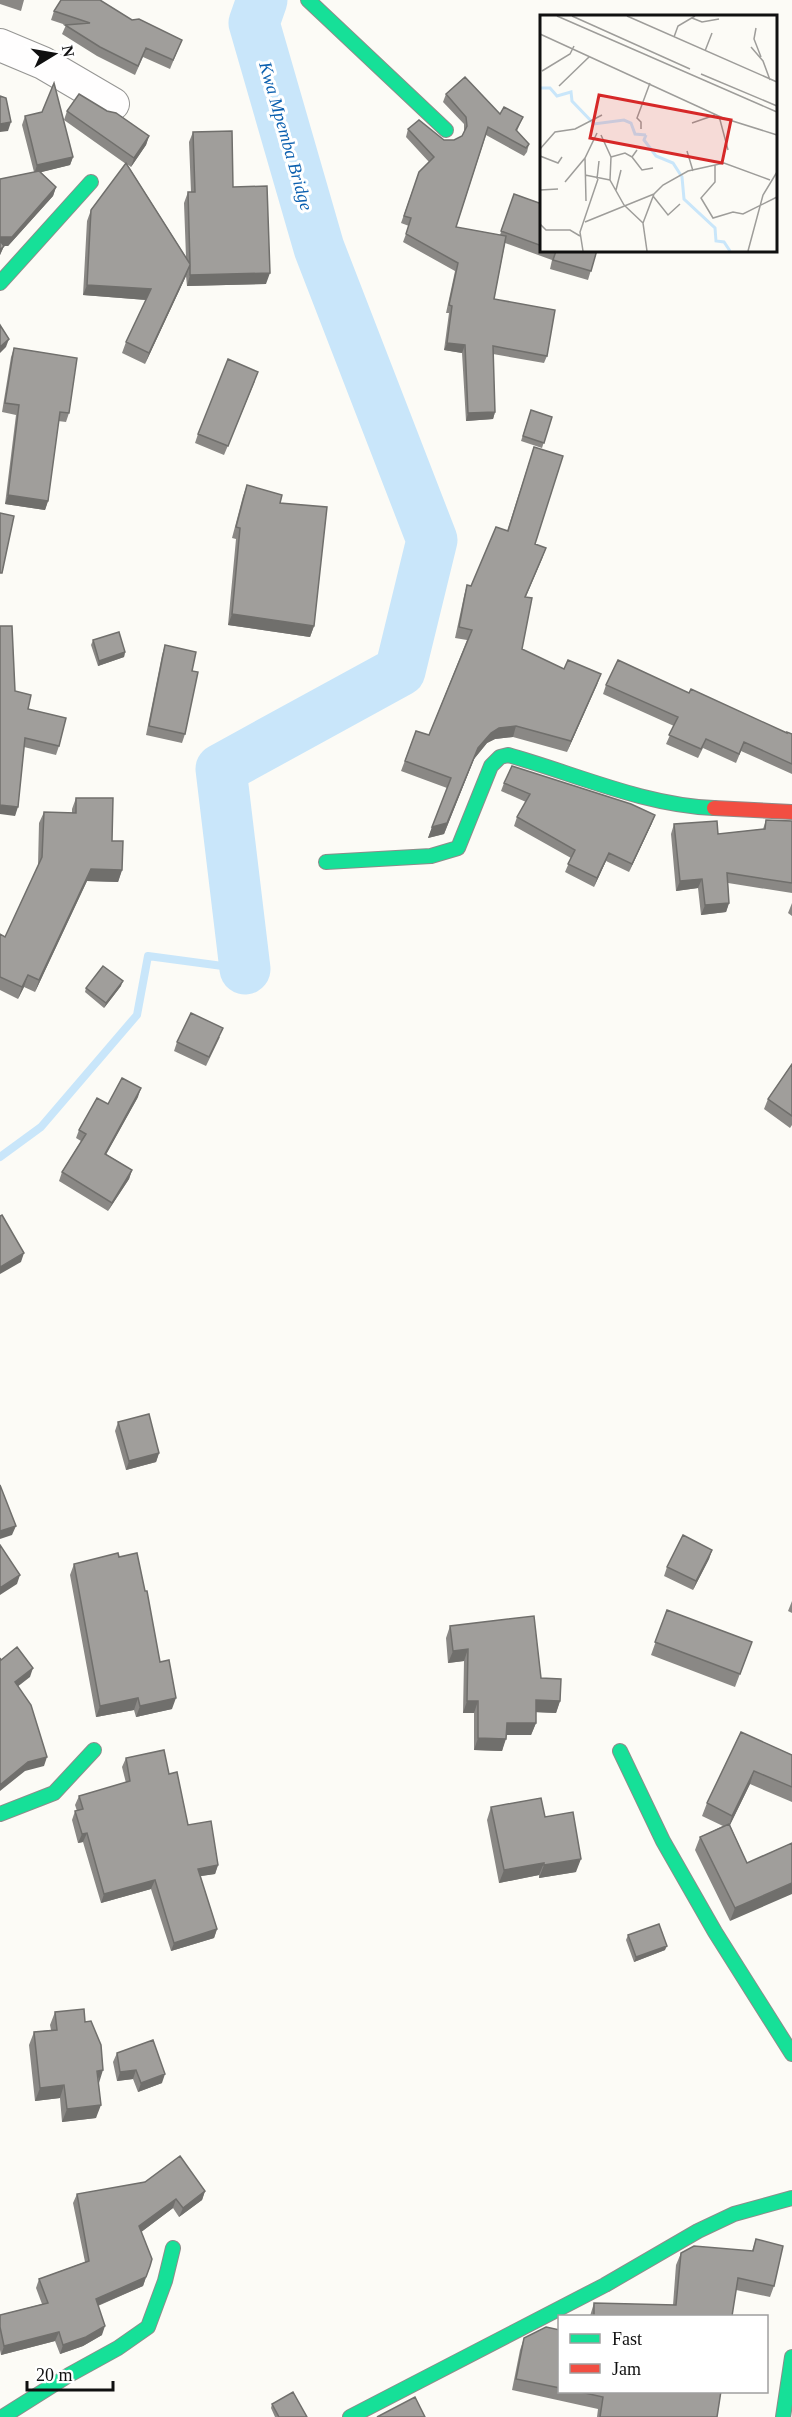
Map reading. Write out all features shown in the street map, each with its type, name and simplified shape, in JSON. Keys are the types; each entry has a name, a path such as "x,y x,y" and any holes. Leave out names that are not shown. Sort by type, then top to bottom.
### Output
{"street":[{"path":"308,0 446,130"},
{"path":"0,45 43,63 113,104"},
{"path":"0,284 91,182"},
{"path":"326,862 385,858 424,859 444,855 458,848 491,766 500,757 508,755 635,795 680,805 792,812"},
{"path":"0,1814 54,1793 94,1750"},
{"path":"620,1751 663,1841 715,1932 792,2054"},
{"path":"350,2417 605,2285 698,2231 734,2214 792,2199"},
{"path":"0,2407 5,2417 69,2374 118,2348 147,2327 165,2281 173,2248"},
{"path":"783,2417 792,2357"}],"building":[{"path":"61,0 100,0 132,20 139,19 182,40 173,60 146,48 138,66 100,47 65,25 90,23 54,11"},
{"path":"465,77 500,114 504,107 523,117 516,130 529,144 526,148 488,127 456,227 506,236 494,299 555,310 547,356 493,346 495,412 468,413 465,345 447,343 452,306 449,305 458,263 406,234 411,218 404,216 419,172 434,157 408,129 419,120 444,140 454,140 462,136 467,126 466,117 446,94"},
{"path":"54,83 73,157 37,165 25,116 42,112"},
{"path":"79,94 107,111 116,113 149,136 134,158 67,111"},
{"path":"0,96 6,98 11,122 0,124"},
{"path":"232,131 233,187 267,186 270,273 190,275 190,265 149,353 126,342 151,289 87,285 91,210 126,163 190,264 188,192 195,192 193,132"},
{"path":"39,171 56,187 12,237 0,237 0,179"},
{"path":"514,194 540,203 540,245 501,231"},
{"path":"556,252 596,252 591,271 553,260"},
{"path":"0,325 9,339 0,347"},
{"path":"14,348 77,358 69,413 60,412 48,501 8,495 19,405 5,403"},
{"path":"228,359 258,372 228,446 198,434"},
{"path":"531,410 552,417 544,443 523,436"},
{"path":"534,447 563,456 535,544 546,548 525,597 532,598 522,649 564,669 568,660 601,674 571,741 516,726 499,728 491,733 478,748 447,823 432,827 451,778 405,761 416,731 429,735 472,630 459,627 467,585 471,586 496,527 508,531"},
{"path":"247,485 282,495 280,503 327,507 314,626 232,614 240,528 236,527"},
{"path":"0,513 14,516 2,573 0,573"},
{"path":"0,626 12,626 15,691 31,695 28,709 66,718 59,746 25,738 18,807 0,805"},
{"path":"119,632 125,652 99,661 93,640"},
{"path":"165,645 196,652 192,671 198,672 185,734 149,726"},
{"path":"618,660 689,693 691,689 792,734 792,764 744,742 739,754 706,739 701,749 669,735 678,717 606,685"},
{"path":"512,766 631,804 655,815 632,864 609,853 597,878 568,864 575,850 517,817 530,794 504,783"},
{"path":"76,798 113,798 112,841 123,841 122,870 91,869 39,980 28,975 22,987 0,977 0,934 5,937 42,857 44,812 76,813"},
{"path":"766,820 792,821 792,883 727,873 729,903 705,905 702,879 680,881 674,824 717,821 718,834 765,829"},
{"path":"103,966 123,981 106,1003 86,988"},
{"path":"191,1013 223,1028 209,1057 177,1042"},
{"path":"792,1064 792,1116 768,1099"},
{"path":"122,1078 141,1088 105,1154 132,1170 112,1203 62,1172 86,1134 79,1130 97,1098 108,1104"},
{"path":"2,1215 24,1253 0,1267 0,1216"},
{"path":"149,1414 159,1453 129,1461 118,1422"},
{"path":"0,1485 16,1526 0,1531"},
{"path":"683,1535 712,1550 696,1581 667,1567"},
{"path":"0,1545 20,1575 0,1588"},
{"path":"118,1553 119,1557 137,1553 145,1591 147,1591 160,1662 169,1660 176,1698 140,1706 138,1698 100,1706 74,1564"},
{"path":"667,1610 752,1642 740,1674 655,1642"},
{"path":"534,1616 541,1678 561,1679 560,1701 536,1700 536,1723 507,1723 506,1739 478,1738 478,1701 467,1701 468,1649 453,1651 450,1626"},
{"path":"17,1647 33,1668 15,1682 31,1705 47,1757 28,1762 0,1785 0,1658 1,1660"},
{"path":"741,1732 792,1755 792,1787 754,1771 732,1816 707,1803"},
{"path":"164,1750 169,1774 177,1772 188,1825 211,1821 218,1865 198,1869 217,1929 174,1943 155,1880 104,1894 87,1833 82,1834 75,1811 83,1809 79,1796 130,1781 126,1758"},
{"path":"541,1798 545,1817 573,1812 581,1859 504,1870 491,1807"},
{"path":"729,1824 747,1863 792,1843 792,1883 735,1908 700,1837"},
{"path":"659,1924 667,1946 636,1957 628,1935"},
{"path":"84,2009 85,2022 91,2021 101,2045 103,2070 97,2071 101,2105 67,2109 64,2085 40,2088 34,2032 57,2030 55,2012"},
{"path":"153,2040 165,2074 141,2083 136,2070 120,2072 117,2053"},
{"path":"180,2156 205,2191 183,2208 176,2199 139,2226 152,2259 150,2266 146,2277 96,2299 105,2326 86,2337 63,2345 59,2332 4,2346 0,2315 48,2303 39,2279 89,2261 77,2194 145,2182"},
{"path":"756,2239 783,2246 774,2286 738,2278 732,2315 594,2315 594,2303 676,2305 681,2253 694,2246 753,2251"},
{"path":"546,2327 558,2330 558,2388 516,2379 524,2338"},
{"path":"293,2392 307,2417 279,2417 272,2404"},
{"path":"585,2393 721,2393 717,2417 600,2417 603,2397"},
{"path":"415,2397 425,2417 377,2417"}],"waterway":[{"name":"Kwa Mpemba Bridge","path":"245,969 221,769 400,671 432,540 319,248 254,23 262,0"},
{"path":"0,1157 41,1127 137,1015 148,956 245,969"}],"traffic: fast":[{"path":"308,0 446,130"},
{"path":"0,283 91,182"},
{"path":"326,862 431,856 458,848 491,766 500,757 508,755 636,795 688,806 714,808"},
{"path":"0,1814 54,1793 94,1750"},
{"path":"620,1751 663,1841 715,1932 792,2054"},
{"path":"350,2417 605,2285 698,2231 734,2214 792,2198"},
{"path":"4,2416 69,2375 118,2348 148,2327 165,2281 173,2248"},
{"path":"783,2417 792,2357"}],"traffic: jam":[{"path":"714,808 792,812"}]}
